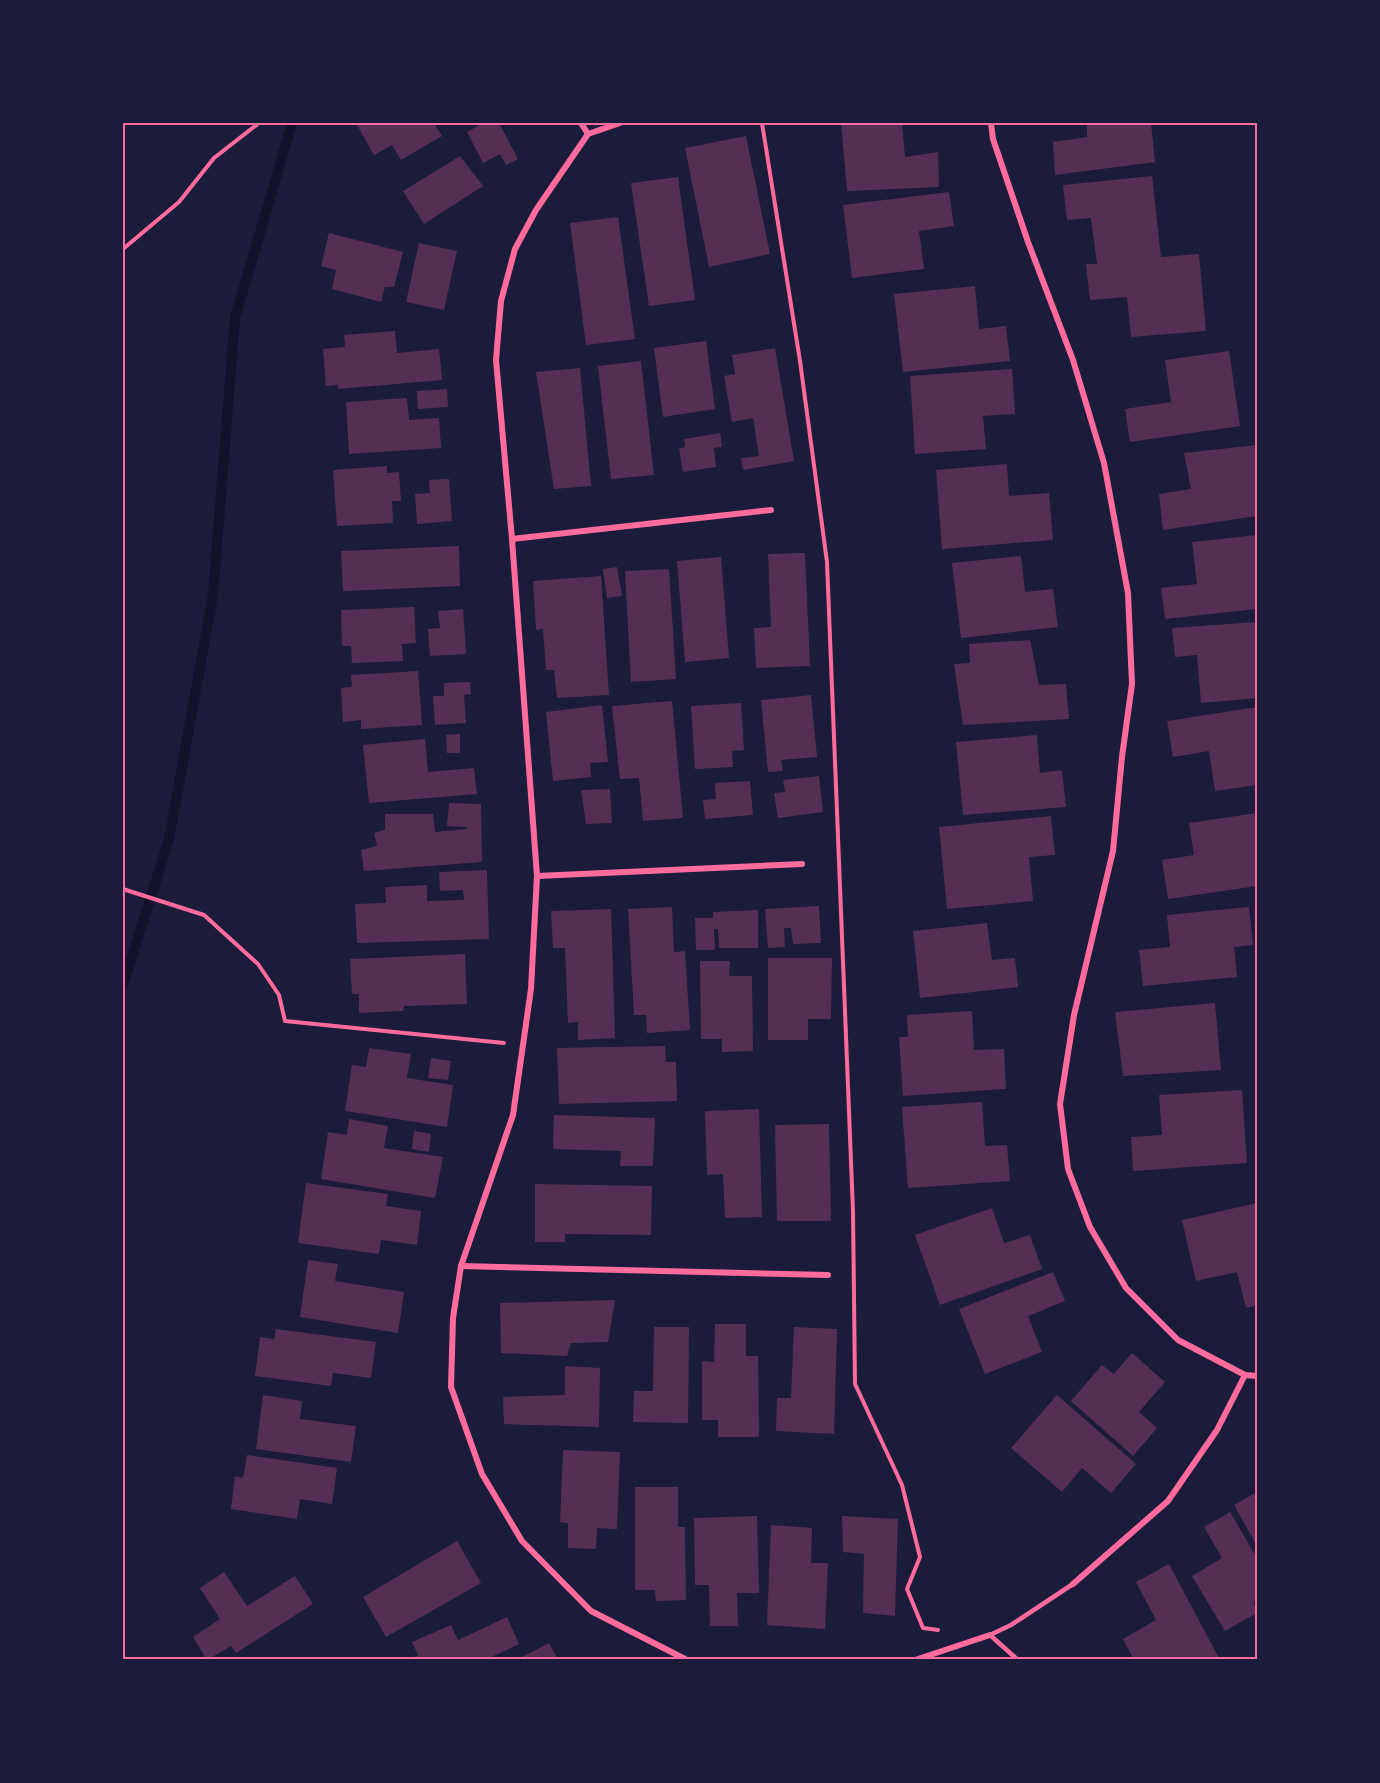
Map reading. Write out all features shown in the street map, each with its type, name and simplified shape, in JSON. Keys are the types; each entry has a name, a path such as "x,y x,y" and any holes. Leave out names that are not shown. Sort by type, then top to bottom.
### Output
{"street":[{"path":"581,123 588,134"},
{"path":"620,123 588,134 536,210 515,249 501,301 496,360 537,876 531,989 513,1115 461,1266 453,1318 451,1387 487,1482 522,1541 591,1611 687,1660"},
{"path":"991,123 997,150 1028,242 1073,360 1104,462 1128,593 1132,684 1113,851 1074,1015 1060,1104 1068,1169 1090,1227 1126,1288 1178,1340 1245,1375 1257,1376"},
{"path":"512,539 771,510"},
{"path":"537,876 802,864"},
{"path":"461,1266 828,1275"},
{"path":"1073,1584 1168,1501 1217,1430 1245,1375"},
{"path":"915,1660 990,1635"}],"lane":[{"path":"1018,1660 990,1635 1011,1625 1073,1584"}],"path":[{"path":"123,249 179,202 214,158 259,123"},
{"path":"762,123 800,361 827,562 853,1211 855,1384 902,1485 920,1557 907,1589 923,1628 945,1630"},
{"path":"123,889 204,915 258,964 279,995 285,1021 522,1045"}],"building":[{"path":"356,123 434,123 442,136 401,160 392,145 374,155"},
{"path":"483,123 499,123 518,159 506,165 500,154 483,163 467,132"},
{"path":"841,123 902,123 905,157 938,152 939,187 847,191"},
{"path":"1087,123 1151,123 1155,162 1055,175 1053,142 1087,137"},
{"path":"746,136 770,254 709,267 685,148"},
{"path":"460,156 483,186 424,224 403,191"},
{"path":"1152,176 1161,257 1199,254 1206,331 1131,337 1127,297 1090,300 1086,264 1097,264 1091,218 1067,220 1063,185"},
{"path":"678,177 695,300 649,306 631,183"},
{"path":"949,192 954,226 919,231 924,269 852,278 843,205"},
{"path":"618,217 635,339 586,345 570,223"},
{"path":"329,233 403,252 394,287 385,287 381,302 332,289 336,270 321,266"},
{"path":"419,243 457,251 444,310 406,302"},
{"path":"975,286 979,329 1006,326 1010,361 903,372 894,294"},
{"path":"395,331 397,353 439,349 442,380 338,389 338,385 326,386 323,349 345,347 344,335"},
{"path":"706,341 715,409 663,417 654,348"},
{"path":"775,348 794,461 743,470 741,458 759,456 753,418 732,422 724,376 735,374 732,355"},
{"path":"1229,351 1240,426 1130,442 1125,409 1171,402 1165,360"},
{"path":"641,361 654,475 611,479 598,366"},
{"path":"580,368 591,486 554,489 536,372"},
{"path":"1012,369 1015,414 983,416 986,449 915,454 910,376"},
{"path":"447,389 448,407 418,409 417,391"},
{"path":"407,398 409,420 439,418 441,448 349,454 346,402"},
{"path":"720,433 722,447 714,448 716,467 683,472 679,449 685,447 684,439"},
{"path":"1257,445 1257,516 1163,530 1159,494 1191,489 1184,453"},
{"path":"1007,464 1009,496 1049,493 1053,540 942,549 936,470"},
{"path":"387,466 387,473 399,472 401,501 392,501 393,523 337,526 333,470"},
{"path":"449,479 452,521 417,524 415,494 430,493 429,480"},
{"path":"1257,535 1257,609 1165,619 1161,588 1197,584 1192,542"},
{"path":"459,546 460,586 343,591 341,551"},
{"path":"805,553 810,666 756,668 754,628 771,627 768,554"},
{"path":"1021,556 1025,592 1053,589 1058,627 961,638 952,563"},
{"path":"721,557 729,658 685,662 677,561"},
{"path":"617,567 622,596 607,598 603,569"},
{"path":"669,569 676,679 631,682 625,571"},
{"path":"601,576 609,695 557,698 554,670 546,670 543,629 536,630 533,581"},
{"path":"414,607 416,643 402,644 403,661 352,663 351,646 342,646 341,610"},
{"path":"463,609 466,654 430,656 428,629 440,628 438,611"},
{"path":"1257,622 1257,698 1201,703 1197,655 1175,657 1172,628"},
{"path":"1030,640 1039,685 1066,684 1069,719 963,725 954,664 970,663 969,644"},
{"path":"418,671 422,725 361,729 361,720 343,722 341,688 352,687 351,675"},
{"path":"470,682 471,694 464,695 466,723 435,725 433,696 444,696 444,683"},
{"path":"811,695 817,757 781,760 783,771 768,772 761,700"},
{"path":"672,701 683,818 643,821 639,778 620,779 612,706"},
{"path":"741,703 744,750 732,751 733,767 695,769 691,706"},
{"path":"602,705 608,762 590,763 591,777 553,781 546,712"},
{"path":"1257,707 1257,785 1215,791 1209,751 1173,757 1167,721"},
{"path":"460,734 460,753 447,753 446,735"},
{"path":"1037,735 1040,773 1062,770 1066,807 963,815 956,742"},
{"path":"425,739 428,772 474,768 477,794 369,803 363,745"},
{"path":"819,776 823,812 778,818 774,793 785,792 783,780"},
{"path":"750,781 753,815 705,819 703,800 716,799 715,783"},
{"path":"610,789 612,823 586,824 581,790"},
{"path":"449,803 481,804 482,862 364,871 361,850 377,846 374,833 385,830 385,814 433,814 435,832 466,829 467,827 447,826"},
{"path":"1257,813 1257,886 1168,899 1162,860 1194,855 1189,823"},
{"path":"1051,816 1055,855 1029,857 1033,901 947,909 939,827"},
{"path":"487,870 489,939 357,943 355,904 386,903 385,887 427,885 427,901 464,900 463,890 440,891 439,872"},
{"path":"819,906 821,943 793,944 791,928 784,928 785,947 768,948 765,909"},
{"path":"672,907 674,952 685,951 690,1030 647,1033 646,1015 634,1015 628,909"},
{"path":"1249,907 1253,945 1234,947 1237,977 1143,986 1139,950 1170,947 1167,915"},
{"path":"611,909 615,1038 578,1040 578,1022 568,1023 565,948 553,948 551,911"},
{"path":"758,910 758,948 719,948 718,929 714,929 715,950 696,950 695,918 713,918 713,912"},
{"path":"987,923 992,960 1015,958 1018,987 920,998 913,931"},
{"path":"465,954 467,1004 404,1006 403,1011 359,1013 359,994 352,994 350,959"},
{"path":"768,958 832,958 831,1019 808,1019 808,1040 768,1040"},
{"path":"700,961 730,961 729,976 752,976 753,1051 722,1052 722,1039 701,1039"},
{"path":"1215,1003 1221,1070 1123,1076 1115,1012"},
{"path":"972,1011 974,1050 1004,1049 1006,1089 903,1096 899,1037 908,1037 907,1015"},
{"path":"665,1046 666,1062 676,1062 677,1101 559,1104 557,1048"},
{"path":"369,1048 411,1054 407,1078 453,1085 447,1127 345,1111 352,1065 366,1067"},
{"path":"431,1058 451,1061 448,1080 428,1078"},
{"path":"1242,1090 1247,1163 1133,1171 1131,1137 1162,1135 1159,1095"},
{"path":"982,1102 985,1146 1007,1145 1010,1181 908,1188 902,1107"},
{"path":"759,1109 762,1217 725,1218 723,1174 707,1175 705,1111"},
{"path":"554,1115 655,1118 653,1166 620,1166 621,1151 553,1149"},
{"path":"349,1119 388,1126 384,1148 443,1157 435,1198 321,1179 328,1132 347,1135"},
{"path":"829,1124 831,1221 777,1221 775,1125"},
{"path":"414,1131 431,1134 429,1152 412,1149"},
{"path":"306,1183 388,1194 386,1206 421,1211 417,1245 381,1240 379,1254 298,1243"},
{"path":"535,1184 652,1186 651,1235 565,1234 565,1242 535,1242"},
{"path":"1257,1203 1257,1305 1246,1308 1237,1272 1196,1281 1182,1220"},
{"path":"992,1208 1004,1243 1030,1235 1042,1269 940,1305 915,1235"},
{"path":"308,1260 338,1264 335,1281 404,1292 398,1333 300,1317"},
{"path":"1053,1272 1065,1301 1028,1316 1042,1352 985,1374 959,1309"},
{"path":"615,1300 608,1342 571,1343 567,1356 501,1353 500,1303"},
{"path":"715,1324 746,1324 746,1356 758,1356 759,1437 718,1437 718,1420 702,1420 702,1361 714,1362"},
{"path":"654,1327 689,1327 688,1423 633,1422 634,1391 653,1391"},
{"path":"794,1327 837,1329 834,1434 776,1431 777,1398 791,1398"},
{"path":"276,1329 376,1342 371,1378 333,1373 331,1386 255,1376 260,1337 274,1339"},
{"path":"1132,1353 1165,1382 1139,1412 1157,1428 1133,1456 1071,1401 1102,1365 1114,1374"},
{"path":"565,1366 600,1368 599,1427 504,1424 503,1397 565,1395"},
{"path":"263,1395 302,1401 300,1419 356,1426 351,1462 256,1449"},
{"path":"1057,1395 1136,1464 1111,1493 1082,1468 1062,1492 1011,1448"},
{"path":"563,1450 620,1452 617,1529 597,1528 596,1549 568,1548 568,1523 560,1522"},
{"path":"247,1455 337,1468 332,1504 300,1499 297,1519 231,1509 235,1476 243,1478"},
{"path":"635,1487 678,1487 678,1527 685,1527 686,1600 656,1601 655,1590 635,1590"},
{"path":"1257,1492 1257,1546 1234,1505"},
{"path":"1230,1512 1257,1558 1257,1599 1253,1602 1257,1613 1225,1631 1192,1576 1222,1558 1204,1527"},
{"path":"757,1516 759,1593 737,1593 738,1626 710,1626 709,1585 695,1585 694,1518"},
{"path":"842,1516 898,1519 895,1616 863,1613 864,1554 843,1552"},
{"path":"771,1525 812,1528 811,1563 828,1563 825,1629 767,1625"},
{"path":"457,1541 481,1583 386,1637 363,1597"},
{"path":"1169,1564 1220,1660 1134,1660 1123,1639 1156,1620 1136,1582"},
{"path":"224,1572 247,1606 295,1576 313,1604 236,1653 231,1646 207,1660 193,1637 220,1619 200,1588"},
{"path":"507,1617 519,1644 485,1660 408,1660 418,1655 412,1642 451,1625 458,1640"},
{"path":"549,1643 558,1660 516,1660"}],"waterway":[{"path":"123,985 169,839 213,595 235,318 292,123"}]}
